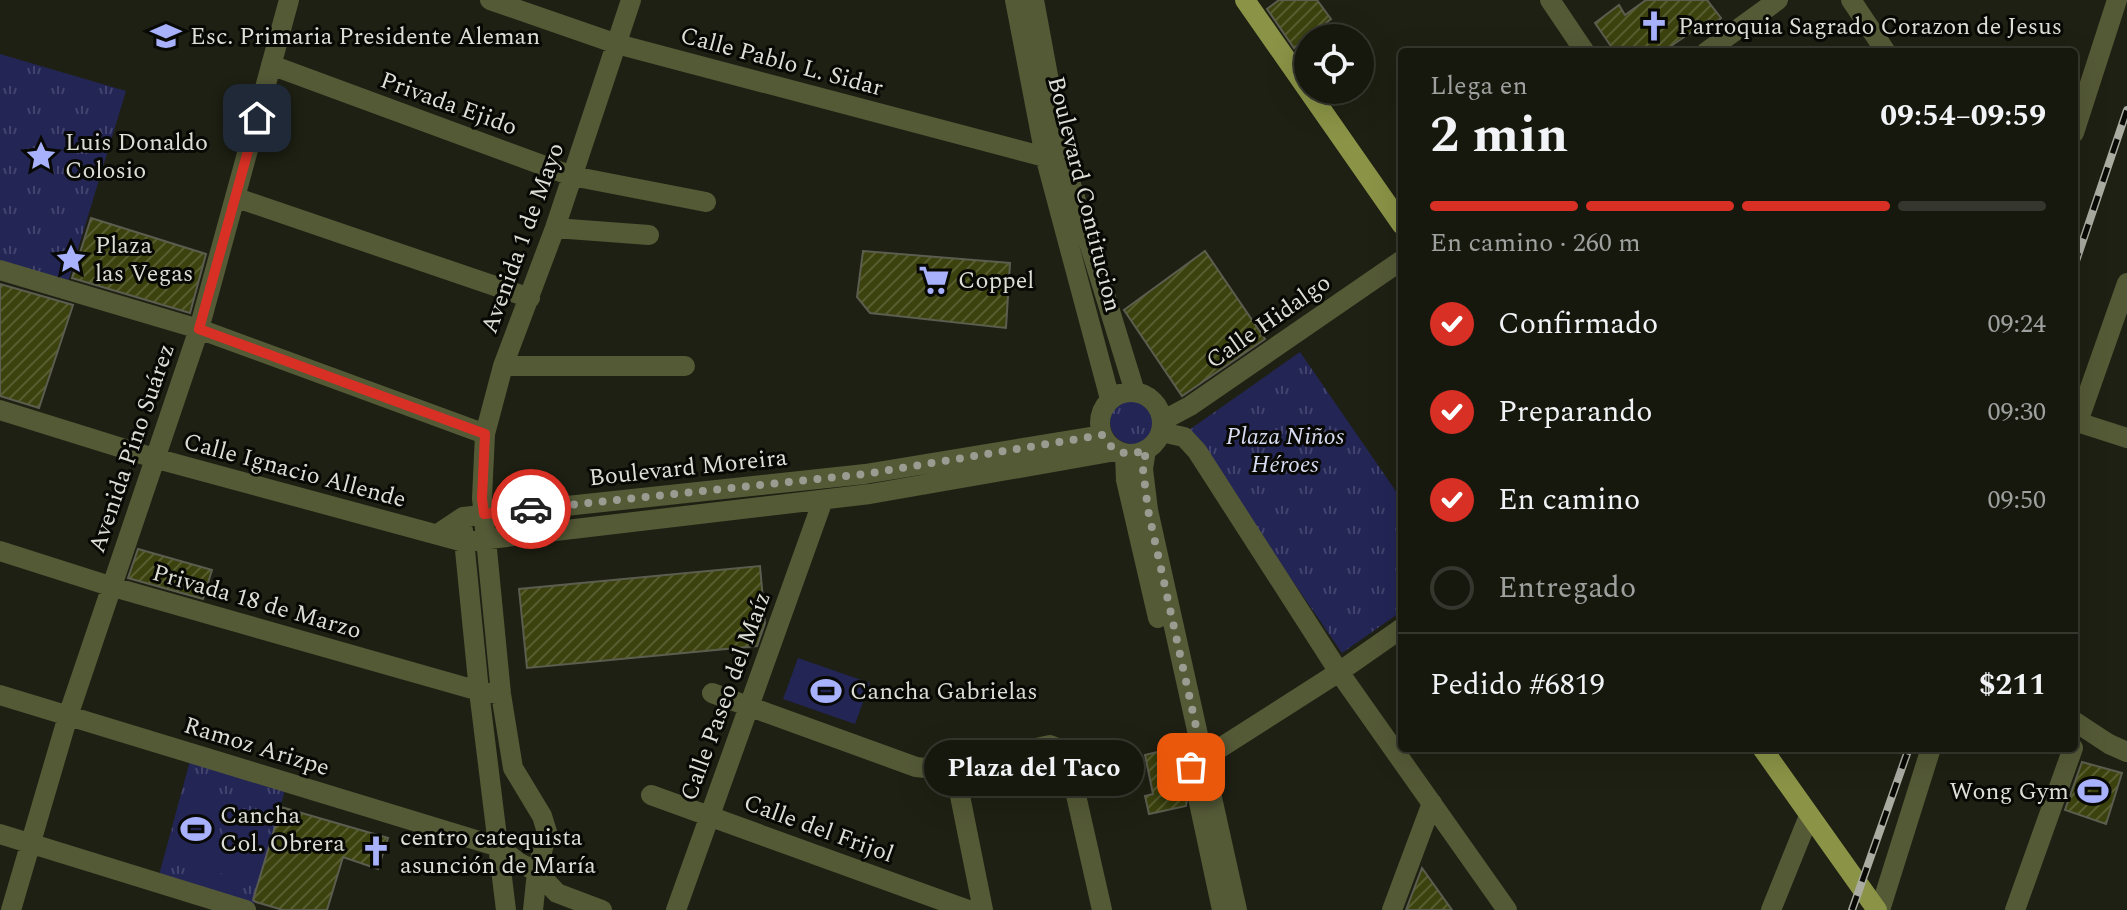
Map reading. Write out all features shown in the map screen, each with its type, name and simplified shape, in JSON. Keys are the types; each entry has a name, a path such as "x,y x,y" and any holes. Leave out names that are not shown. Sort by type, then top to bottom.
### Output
{"main road":[{"path":"1249,2 1398,219"},
{"path":"1769,752 1809,816 1879,910"}],"street":[{"name":"Avenida Pino Suárez","path":"11,910 68,716 199,329 289,0"},
{"name":"Calle Pablo L. Sidar","path":"490,0 617,44 1054,159"},
{"name":"Avenida 1 de Mayo","path":"533,910 537,872 547,832 542,816 513,768 501,694 483,506 485,434 503,366 555,228 631,0"},
{"name":"Boulevard Contitucion","path":"1015,0 1110,399"},
{"name":"Boulevard Contitucion","path":"1034,0 1054,159 1135,392"},
{"path":"1550,0 1582,48"},
{"path":"1712,48 1778,0"},
{"path":"1851,0 1883,48"},
{"path":"2078,121 2117,0"},
{"name":"Privada Ejido","path":"271,65 572,176 706,202"},
{"path":"237,198 530,298"},
{"path":"555,228 649,235"},
{"name":"Calle Hidalgo","path":"1161,426 1398,263"},
{"path":"0,270 199,329 485,434"},
{"path":"2078,417 2127,283"},
{"path":"503,366 685,366"},
{"path":"1120,452 1146,450 1155,443 1161,426 1153,402 1135,392 1122,393 1110,399 1102,410 1099,422 1102,435 1120,452 1237,910"},
{"name":"Calle Ignacio Allende","path":"0,410 154,458 421,531 439,533"},
{"path":"2078,423 2127,438"},
{"path":"1161,426 1184,437 1197,451 1339,672 1507,910"},
{"name":"Boulevard Moreira","path":"439,533 464,542 823,500 867,484 1102,435"},
{"path":"1146,450 1143,469 1148,510 1222,910"},
{"name":"Boulevard Moreira","path":"483,506 867,484 1120,452"},
{"path":"685,494 687,516"},
{"path":"621,500 626,524"},
{"name":"Calle Paseo del Maíz","path":"676,910 823,500"},
{"path":"439,533 483,506"},
{"path":"463,517 479,691 506,910"},
{"name":"Privada 18 de Marzo","path":"0,551 113,587 479,691 501,694"},
{"path":"1197,762 1398,631"},
{"path":"712,693 894,761 926,768 954,766 1050,745 1059,747 1066,751 1102,910"},
{"name":"Ramoz Arizpe","path":"0,695 499,847 537,872 557,893 602,910"},
{"path":"2078,737 2127,752"},
{"path":"1879,910 1930,752"},
{"path":"2015,910 2070,752"},
{"path":"954,766 983,910"},
{"name":"Calle del Frijol","path":"651,795 968,910"},
{"path":"1392,910 1432,803"},
{"path":"496,823 514,808 534,805"},
{"path":"1771,910 1809,816"},
{"path":"0,834 246,910"}],"green space":[{"name":"Plaza las Vegas","path":"0,54 126,91 68,282 0,262"},
{"name":"Plaza Niños Héroes","path":"1300,352 1398,494 1398,614 1342,653 1189,430"},
{"path":"1132,400 1148,406 1154,422 1148,438 1132,444 1116,438 1110,422 1116,406"},
{"name":"Cancha Gabrielas","path":"798,658 870,683 855,724 783,699"},
{"path":"191,757 285,790 253,908 158,879"},
{"name":"Cancha Col. Obrera","path":"185,792 227,805 208,866 166,853"},
{"path":"231,805 272,818 252,883 211,870"}],"building":[{"path":"1279,0 1317,0 1331,19 1325,24 1294,24 1294,48 1267,9"},
{"name":"Parroquia Sagrado Corazon de Jesus","path":"1646,0 1707,0 1721,18 1704,32 1696,29 1668,48 1612,48 1595,23 1619,5 1625,15"},
{"path":"91,218 206,254 190,313 72,278"},
{"name":"Coppel","path":"863,251 1010,263 1006,328 870,313 857,297"},
{"path":"1205,251 1265,339 1182,396 1124,310"},
{"path":"0,284 73,305 39,408 0,396"},
{"path":"138,549 212,570 203,599 128,578"},
{"path":"760,566 765,623 757,646 527,668 519,589"},
{"path":"1178,747 1188,790 1186,806 1149,814 1145,796 1153,794 1145,755"},
{"name":"Wong Gym","path":"2082,762 2122,773 2106,824 2065,810"},
{"path":"281,807 388,838 378,869 343,857 327,910 283,910 256,902 253,900"},
{"path":"1422,868 1452,910 1406,910"}],"railway":[{"path":"2078,255 2127,110"},
{"path":"1852,910 1908,752"}],"way so far":[{"path":"531,509 865,474 1102,435 1116,451 1135,454 1146,450 1143,469 1148,510 1203,758 1191,767"}],"place":[{"name":"Parroquia Sagrado Corazon de Jesus","path":"1654,26"},
{"name":"Esc. Primaria Presidente Aleman","path":"166,36"},
{"name":"Luis Donaldo Colosio","path":"41,156"},
{"name":"Plaza las Vegas","path":"71,259"},
{"name":"Coppel","path":"934,280"},
{"name":"Cancha Gabrielas","path":"826,691"},
{"name":"Plaza del Taco","path":"1191,767"},
{"name":"Wong Gym","path":"2093,791"},
{"name":"Cancha Col. Obrera","path":"196,829"},
{"name":"centro catequista asunción de María","path":"376,851"}],"route":[{"path":"257,118 199,329 485,434 484,514 531,509"}]}
